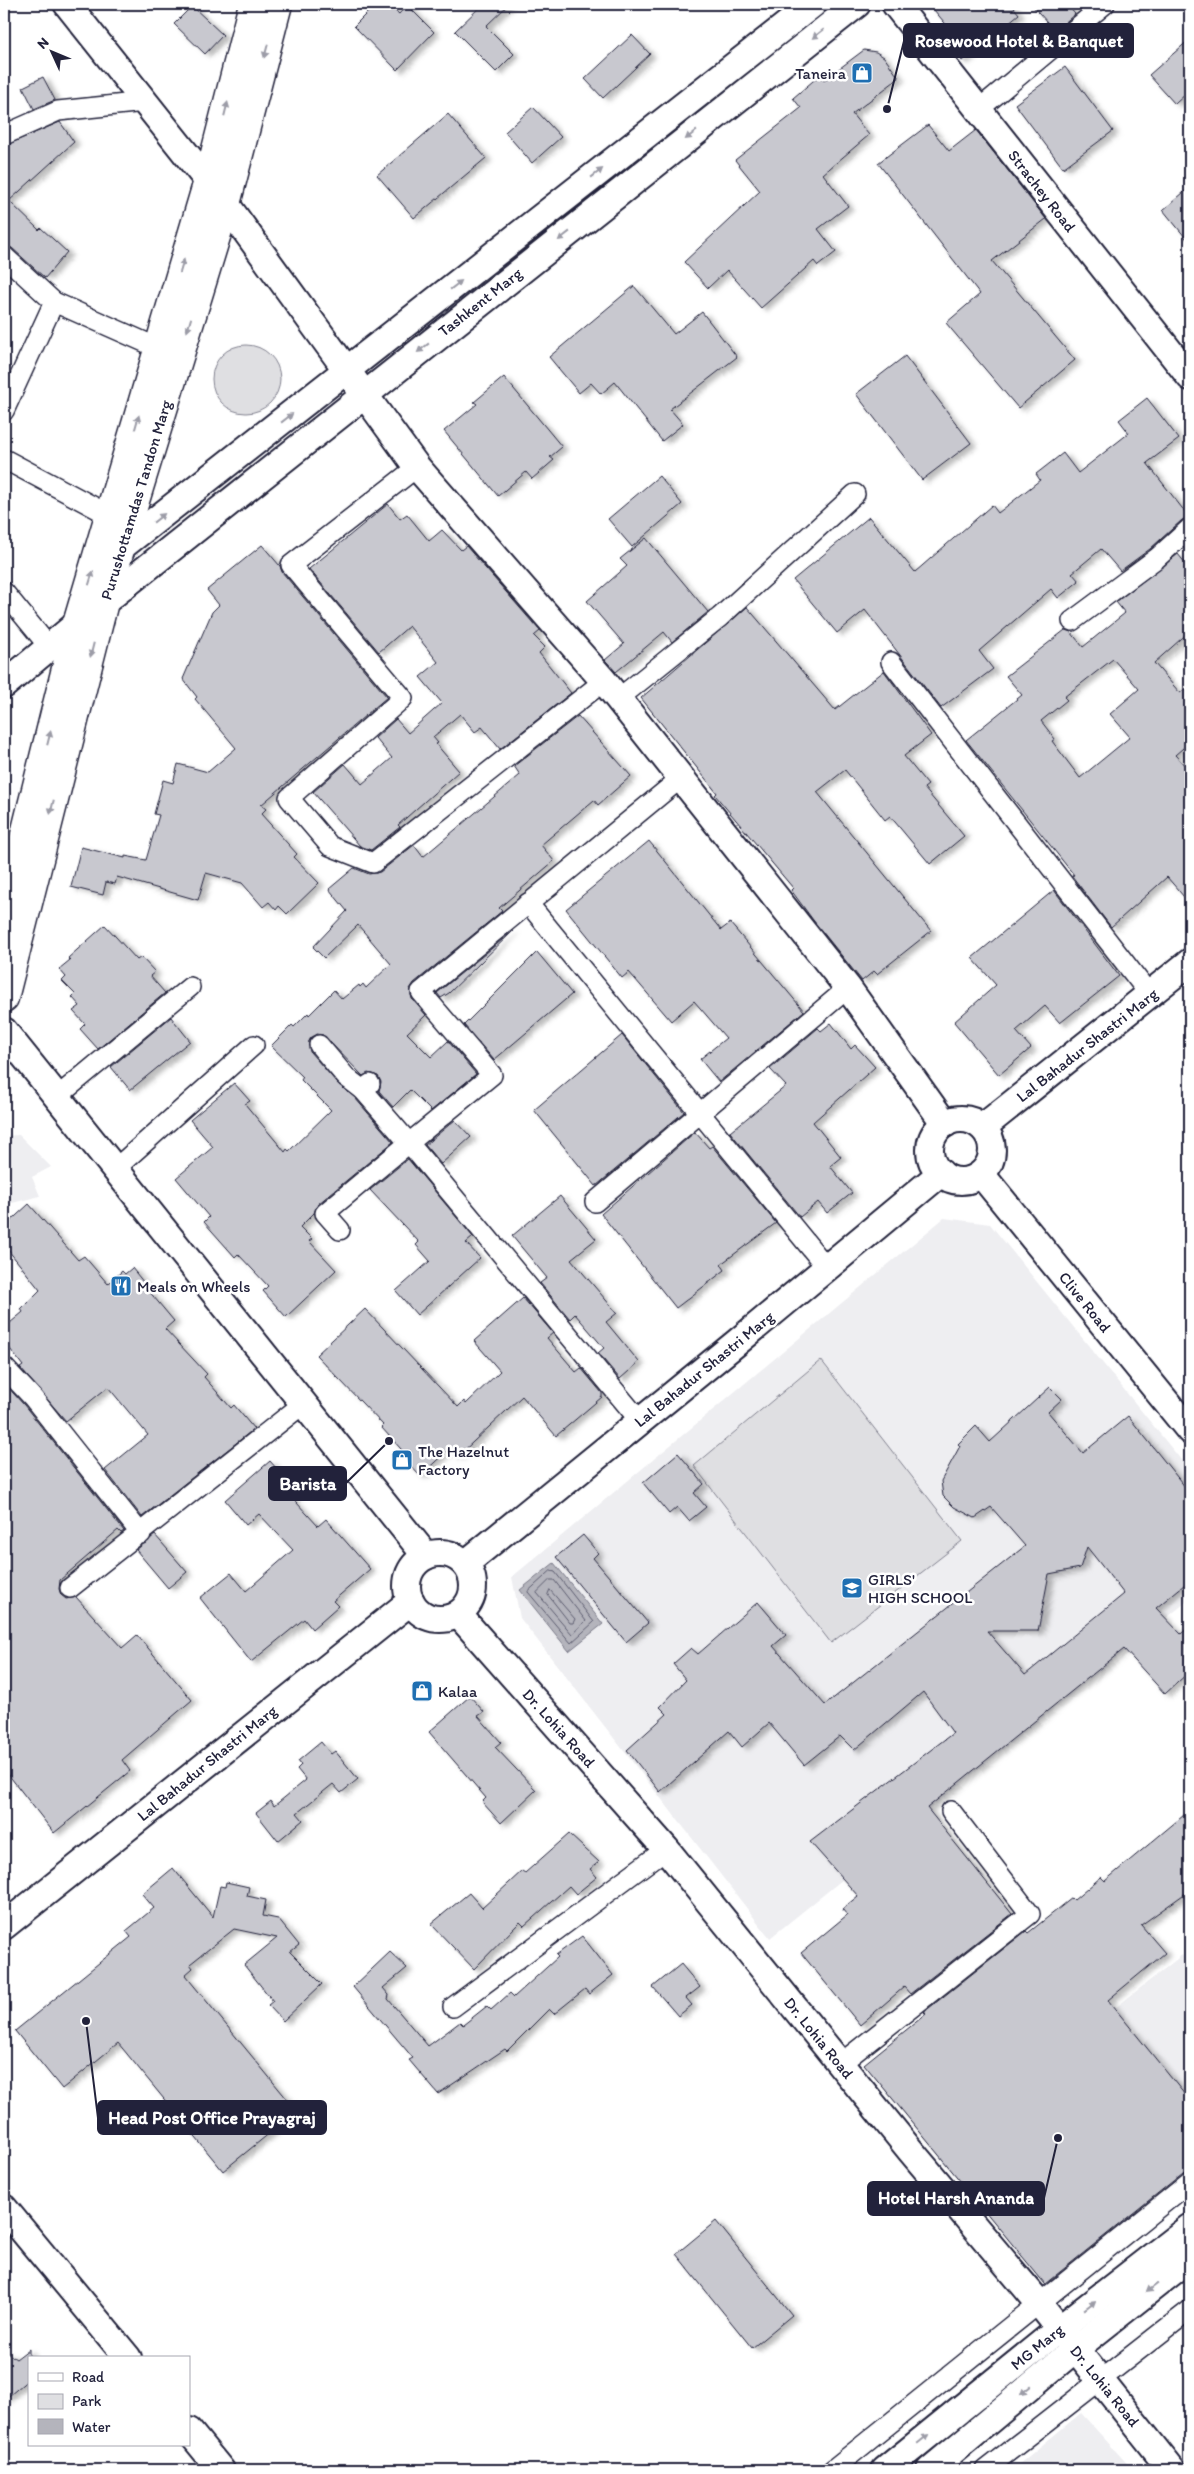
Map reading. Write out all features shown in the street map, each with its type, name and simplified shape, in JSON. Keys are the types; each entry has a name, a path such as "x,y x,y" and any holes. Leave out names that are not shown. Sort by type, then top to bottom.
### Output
{"main road":[{"path":"4,921 77,624 208,181 253,4"},
{"name":"Purushottamdas Tandon Marg","path":"4,998 104,602 226,204 278,4"}],"street":[{"path":"67,4 226,204 417,467 611,690 848,988 945,1124"},
{"name":"Tashkent Marg","path":"120,548 813,4"},
{"name":"Tashkent Marg","path":"104,602 857,4"},
{"name":"Strachey Road","path":"895,4 1190,377"},
{"path":"978,110 1105,4"},
{"path":"4,135 58,111 145,102"},
{"path":"4,256 54,302 158,348"},
{"path":"4,411 54,302"},
{"path":"4,459 110,516"},
{"path":"417,467 291,565 403,698 289,798 330,846 374,863 611,690 720,617 855,494"},
{"path":"1072,621 1157,558 1190,528"},
{"path":"4,592 50,648"},
{"path":"4,686 77,624"},
{"path":"891,662 1150,995"},
{"path":"340,1230 325,1213 492,1075 420,992 681,778"},
{"path":"528,903 827,1268"},
{"name":"Lal Bahadur Shastri Marg","path":"983,1127 1190,962"},
{"path":"57,1097 190,987"},
{"path":"595,1202 848,988"},
{"path":"4,1031 426,1556"},
{"path":"115,1169 254,1045"},
{"path":"319,1046 346,1077 366,1087 409,1143 640,1421"},
{"path":"965,1119 983,1127 989,1136 992,1156 981,1174 965,1180 948,1178 934,1164 931,1153 932,1142 936,1132 945,1124 954,1120 965,1119"},
{"name":"Lal Bahadur Shastri Marg","path":"466,1564 941,1173"},
{"name":"Clive Road","path":"981,1174 1190,1431"},
{"path":"4,1367 33,1398 141,1534"},
{"path":"70,1588 141,1534 303,1404"},
{"path":"446,1553 457,1557 466,1564 471,1574 473,1585 466,1606 458,1614 448,1618 436,1618 417,1609 411,1601 408,1580 411,1570 426,1556 446,1553"},
{"name":"Lal Bahadur Shastri Marg","path":"4,1926 411,1601"},
{"name":"Dr. Lohia Road","path":"458,1614 666,1849 840,2064 1039,2303 1172,2470"},
{"path":"840,2064 1030,1914 951,1811"},
{"path":"453,2007 666,1849"},
{"path":"832,2470 1190,2182"},
{"path":"4,2208 126,2356"},
{"name":"MG Marg","path":"885,2470 1059,2329 1190,2227"},
{"name":"MG Marg","path":"930,2470 1075,2349 1190,2258"},
{"path":"985,2470 1190,2310"},
{"path":"190,2432 221,2470"}],"shaded area":[{"path":"19,1135 51,1167 32,1177 40,1196 4,1205 5,1136"},
{"name":"GIRLS' HIGH SCHOOL","path":"944,1218 990,1224 1190,1471 1190,1599 770,1938 520,1618 512,1577"},
{"path":"1182,1955 1190,1965 1190,2101 1115,2008"},
{"path":"1081,2413 1133,2470 1012,2470"}],"green space":[{"path":"246,345 259,348 270,355 277,366 280,379 277,392 270,403 259,410 246,413 233,410 222,403 215,392 212,379 215,366 222,355 233,348"},
{"path":"821,1360 962,1541 831,1643 694,1466"}],"water":[{"path":"554,1563 603,1624 569,1651 520,1590"}],"building":[{"path":"376,4 388,4 399,14 407,5 434,32 397,70 354,26"},
{"path":"483,4 509,4 486,26 514,54 496,72 455,31"},
{"path":"929,4 1011,4 1019,14 962,61 945,41 954,34"},
{"path":"1031,4 1066,4 1075,14 1055,31"},
{"path":"192,6 223,35 205,54 174,24"},
{"path":"632,35 650,54 603,98 585,79"},
{"path":"1190,39 1190,90 1175,104 1149,75"},
{"path":"864,50 876,52 884,57 899,78 852,114 869,135 823,174 848,206 818,229 836,252 818,266 814,261 761,308 727,270 708,288 684,262 760,191 735,160 801,108 793,98 820,75 824,80"},
{"path":"1065,67 1113,131 1063,168 1015,104"},
{"path":"43,77 55,100 34,109 23,87"},
{"path":"533,107 561,137 532,163 505,132"},
{"path":"448,114 486,158 414,218 377,175"},
{"path":"60,122 74,142 9,201 39,230 41,228 67,252 45,278 12,248 4,245 4,146"},
{"path":"928,125 949,151 976,130 1046,219 992,261 1075,360 1018,408 946,323 980,294 878,163"},
{"path":"1190,187 1190,243 1163,210"},
{"path":"634,286 674,334 702,312 737,357 670,409 683,424 662,441 615,382 601,394 591,383 579,393 549,357"},
{"path":"905,356 971,443 922,480 856,394"},
{"path":"504,377 562,447 550,457 554,460 532,479 526,472 498,496 444,431 477,404 474,402"},
{"path":"1147,398 1179,439 1147,463 1189,517 1182,520 1150,549 1120,571 1101,549 1072,573 1079,581 1058,598 1051,589 979,651 993,669 941,708 865,610 837,633 793,580 869,517 915,572 992,505 998,513 1040,480 1036,474 1063,453 1078,473 1129,433 1119,420"},
{"path":"659,476 682,504 632,547 608,519"},
{"path":"388,504 400,519 407,514 429,541 442,530 461,550 466,546 540,631 534,636 545,647 539,653 571,693 500,749 482,727 475,732 460,714 433,737 438,743 436,744 459,771 398,825 400,827 371,850 360,846 313,792 345,764 362,784 392,758 375,738 396,719 408,733 442,703 420,677 438,662 409,626 379,652 309,569"},
{"path":"646,538 708,612 672,642 664,632 616,672 605,660 624,644 587,601 627,566 620,559"},
{"path":"262,545 280,566 282,572 387,697 261,805 266,809 261,814 297,854 294,857 319,883 287,914 279,906 276,910 269,902 263,907 242,883 206,873 198,900 117,877 115,884 106,882 103,895 71,887 81,847 125,858 125,856 146,860 159,815 154,814 163,780 173,783 178,764 208,772 236,748 195,699 197,697 183,679 212,612 219,605 207,590"},
{"path":"1178,554 1190,569 1190,631 1154,663 1180,693 1190,685 1190,742 1175,755 1190,771 1190,904 1167,877 1111,927 1072,876 1074,875 966,740 1022,695 1006,676 1065,630 1071,632 1083,647 1125,613 1116,602","holes":["1113,659 1139,689 1110,714 1130,737 1080,778 1052,741 1055,739 1041,721 1067,700 1064,697"]},
{"path":"747,607 835,710 884,671 931,735 904,756 928,785 924,788 964,836 930,864 890,816 885,820 845,770 817,792 931,931 877,974 874,971 862,981 813,920 791,890 793,888 715,795 717,793 641,698"},
{"path":"578,716 631,776 598,805 594,800 541,845 554,861 499,908 502,911 414,983 410,989 412,999 426,1015 407,1033 431,1057 448,1041 476,1074 431,1111 410,1090 393,1107 379,1091 381,1082 378,1076 368,1073 363,1076 323,1035 317,1034 309,1041 310,1052 338,1084 355,1098 393,1142 318,1204 314,1213 300,1227 312,1239 309,1241 336,1270 286,1317 263,1291 268,1286 238,1254 235,1257 204,1222 209,1217 176,1178 213,1147 190,1120 234,1083 250,1101 245,1104 285,1152 287,1149 289,1151 331,1110 301,1080 303,1077 271,1046 292,1025 294,1027 308,1013 309,1015 334,990 342,999 359,985 360,987 363,984 366,988 391,964 358,925 324,958 313,947 347,911 329,889 354,868 369,874 380,872 414,845 423,857 520,775 514,766"},
{"path":"649,841 721,930 730,923 804,1011 719,1082 700,1059 726,1038 694,1001 671,1021 629,972 622,978 566,909"},
{"path":"1054,890 1119,976 1060,1023 1045,1006 1016,1031 1031,1048 999,1075 954,1022 996,985 972,958"},
{"path":"105,925 137,960 141,957 155,972 150,976 165,993 98,1049 80,1029 85,1024 73,1011 80,1006 72,997 75,994 62,981 66,977 59,969 70,960 68,958"},
{"path":"513,931 449,993 441,998 437,993"},
{"path":"537,952 572,994 494,1060 464,1025"},
{"path":"171,1017 190,1041 130,1090 111,1067"},
{"path":"831,1023 851,1049 855,1045 875,1067 813,1122 841,1157 830,1166 852,1193 827,1213 818,1202 800,1217 730,1132 786,1086 770,1069 818,1028 821,1031"},
{"path":"622,1035 684,1112 596,1186 534,1110"},
{"path":"455,1120 471,1137 441,1164 425,1145"},
{"path":"695,1132 709,1148 712,1146 776,1223 721,1264 725,1270 676,1308 601,1214"},
{"path":"408,1159 473,1237 466,1243 480,1258 417,1315 396,1291 430,1261 416,1245 419,1242 370,1190"},
{"path":"560,1196 596,1239 571,1259 617,1313 606,1322 639,1362 620,1379 598,1353 604,1348 575,1314 570,1319 540,1283 547,1278 512,1236"},
{"path":"29,1204 78,1260 84,1256 108,1284 122,1271 125,1274 132,1268 174,1321 165,1329 207,1374 204,1377 231,1408 234,1405 254,1429 142,1517 105,1470 148,1435 108,1387 66,1421 20,1368 23,1366 4,1341 4,1328 23,1312 21,1309 40,1290 4,1245 4,1227"},
{"path":"523,1298 553,1333 547,1338 576,1372 581,1368 602,1393 602,1397 556,1436 522,1396 457,1457 449,1449 420,1476 407,1462 410,1459 381,1427 383,1425 316,1355 365,1309 458,1407 464,1401 466,1404 500,1371 474,1341"},
{"path":"4,1383 24,1405 124,1531 121,1533 118,1530 60,1580 59,1589 61,1595 66,1599 76,1597 122,1648 137,1635 192,1700 122,1760 130,1771 54,1833 4,1769"},
{"path":"1050,1387 1062,1399 1048,1412 1083,1453 1128,1416 1190,1493 1190,1580 1156,1608 1181,1634 1190,1626 1190,1671 1165,1694 1124,1649 927,1808 1012,1914 910,1994 904,1987 860,2025 801,1953 847,1915 842,1909 858,1896 810,1842 953,1733 923,1692 854,1750 840,1736 804,1765 769,1723 742,1747 729,1731 660,1792 627,1750 667,1714 660,1707 686,1680 673,1664 691,1648 698,1654 758,1602 786,1635 773,1646 825,1705 1025,1546 991,1507 975,1518 954,1507 943,1496 941,1481 960,1446 958,1444 976,1426 990,1442","holes":["1087,1547 1124,1594 1025,1675 987,1631 1038,1631 1049,1574 1080,1568"]},
{"path":"678,1453 704,1484 694,1493 706,1507 689,1521 677,1507 669,1514 643,1483"},
{"path":"270,1461 292,1486 286,1491 318,1526 326,1519 370,1569 333,1601 338,1606 312,1629 304,1619 251,1662 200,1598 231,1573 246,1591 293,1550 259,1514 246,1525 225,1500"},
{"path":"155,1535 187,1572 168,1588 136,1550"},
{"path":"583,1535 598,1553 593,1558 648,1623 626,1642 556,1557"},
{"path":"470,1696 484,1712 478,1716 501,1742 495,1747 536,1790 501,1823 482,1802 486,1798 429,1732"},
{"path":"321,1742 331,1754 335,1751 358,1779 341,1793 333,1784 297,1813 303,1820 278,1841 256,1813 271,1801 274,1806 306,1780 297,1769 301,1765 298,1761"},
{"path":"1190,1810 1190,1890 1141,1925 1165,1953 1108,2000 1190,2101 1190,2171 1183,2173 1045,2284 864,2064 926,2014 924,2012 1026,1931 1028,1933 1072,1898 1074,1900 1101,1877 1105,1881"},
{"path":"569,1834 599,1862 590,1869 597,1877 576,1894 569,1886 524,1926 520,1922 474,1969 431,1924 469,1893 482,1908 522,1871 525,1873"},
{"path":"173,1868 213,1917 220,1886 225,1887 226,1882 249,1887 247,1896 266,1900 263,1916 278,1919 299,1945 290,1952 322,1984 283,2021 268,2005 273,2001 244,1965 277,1938 234,1929 190,1964 193,1968 185,1975 297,2111 223,2171 118,2043 62,2089 15,2031 131,1937 126,1931 154,1908 142,1894"},
{"path":"582,1936 613,1975 589,1994 585,1989 554,2014 549,2009 507,2051 505,2049 438,2094 409,2060 413,2058 353,1987 390,1952 407,1968 383,1988 389,1995 388,1999 428,2046 460,2022 463,2025 487,2006 491,2010 510,1993 514,1997 558,1957 556,1955"},
{"path":"681,1964 700,1987 686,1998 692,2005 678,2016 653,1987"},
{"path":"716,2221 792,2315 752,2348 676,2254"},
{"path":"29,2349 28,2380 4,2400 4,2351 16,2359"}],"place":[{"name":"Taneira","path":"862,73"},
{"name":"Rosewood Hotel & Banquet","path":"887,109"},
{"name":"Meals on Wheels","path":"121,1286"},
{"name":"Barista","path":"389,1441"},
{"name":"The Hazelnut Factory","path":"402,1460"},
{"name":"GIRLS' HIGH SCHOOL","path":"852,1588"},
{"name":"Kalaa","path":"422,1691"},
{"name":"Head Post Office Prayagraj","path":"86,2021"},
{"name":"Hotel Harsh Ananda","path":"1058,2138"}]}
